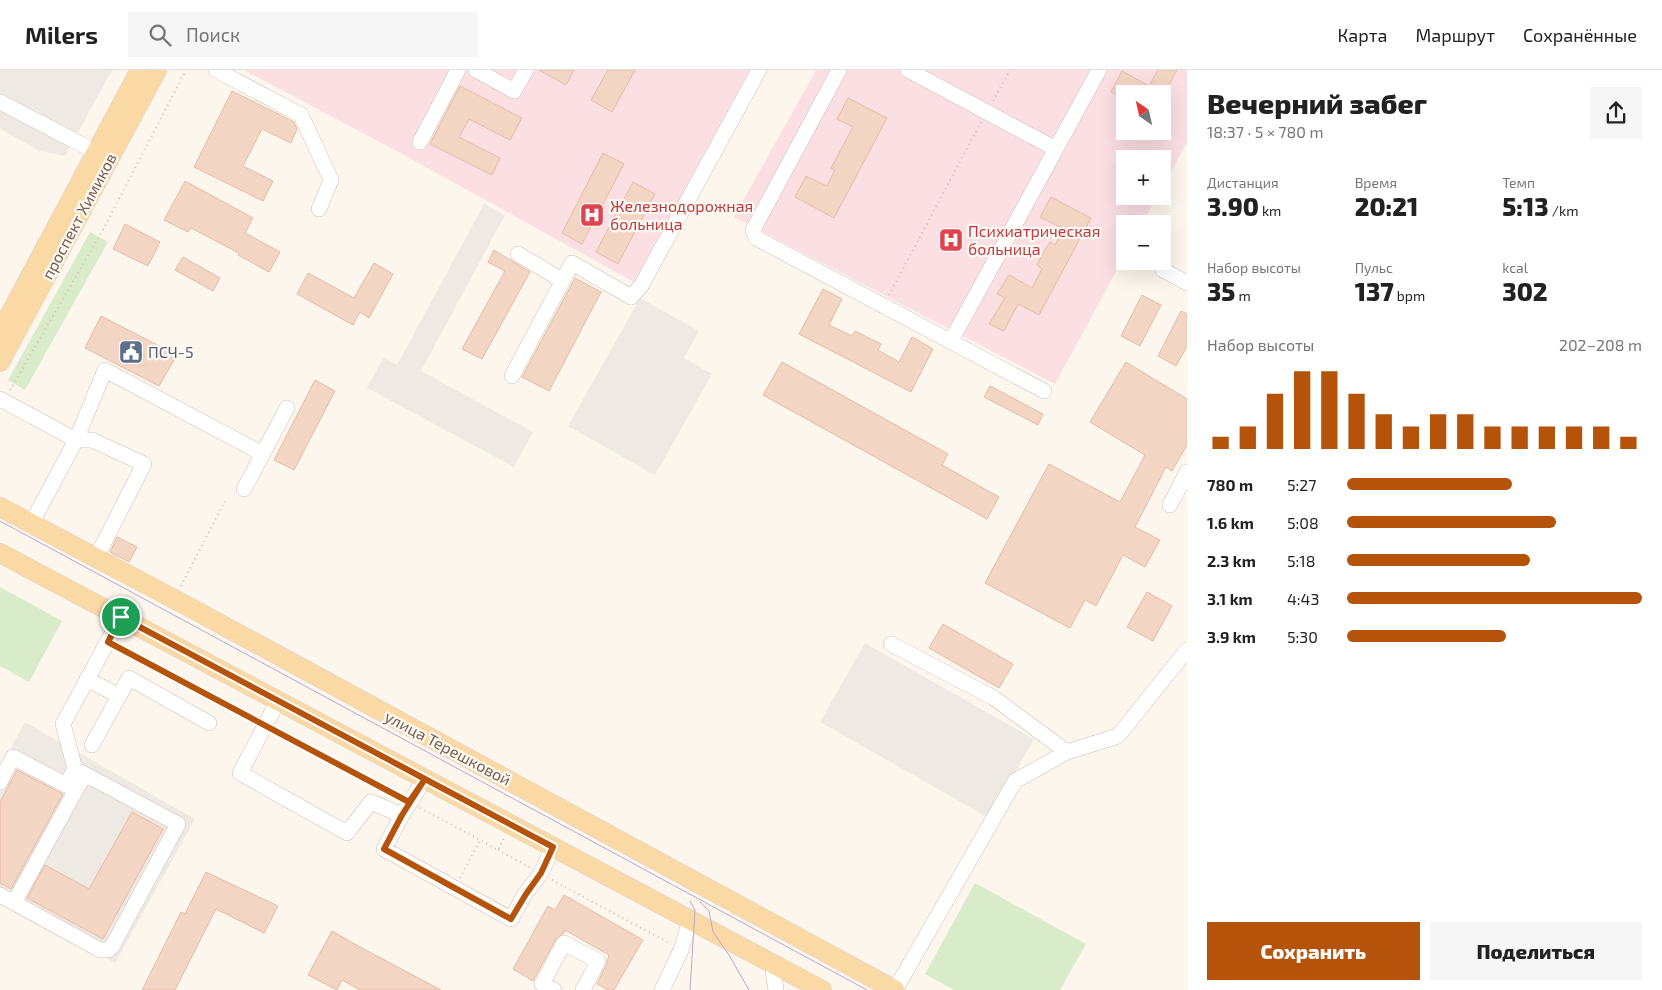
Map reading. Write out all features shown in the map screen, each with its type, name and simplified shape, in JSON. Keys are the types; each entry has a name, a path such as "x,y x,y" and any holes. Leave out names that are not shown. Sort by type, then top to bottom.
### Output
{"main road":[{"name":"проспект Химиков","path":"0,362 119,125 140,70"},
{"name":"проспект Химиков","path":"0,333 96,152 119,125 157,70"},
{"name":"улица Терешковой","path":"0,508 174,600 895,990"},
{"path":"0,553 822,990"}],"lane":[{"path":"216,70 301,115 331,180 319,209"},
{"path":"420,142 458,70"},
{"path":"476,70 514,91 526,70"},
{"path":"512,376 572,263 631,297 641,286 760,70"},
{"path":"839,70 753,230 756,238 1044,390"},
{"path":"908,70 1056,149"},
{"path":"951,341 1099,70"},
{"path":"0,102 96,152"},
{"path":"518,254 562,280"},
{"path":"1163,270 1187,283"},
{"path":"31,524 76,440 105,370 263,454"},
{"path":"2,400 76,440 92,440 144,464 96,558"},
{"path":"244,489 288,408"},
{"path":"1170,505 1187,472"},
{"path":"0,895 100,950 108,950 112,947 178,824 79,772 63,724 121,617"},
{"path":"891,644 994,698 1067,752"},
{"path":"895,990 1015,781 1067,752 1118,736 1187,650"},
{"path":"92,746 129,678 209,723"},
{"path":"88,679 119,696"},
{"path":"278,701 240,773 347,833 371,802 406,809"},
{"path":"0,782 13,757 66,785 79,772"},
{"path":"14,903 79,772"},
{"path":"425,779 384,849 511,919 541,873 553,847"},
{"path":"662,990 682,950 690,920"},
{"path":"554,990 542,984 564,943 598,961 583,990"},
{"path":"772,964 776,990"}],"path":[{"path":"2,400 104,228 186,70"},
{"path":"883,306 1010,70"},
{"path":"174,600 225,502"},
{"path":"108,642 265,725 406,809 480,840 682,950"},
{"path":"498,850 509,830"},
{"path":"455,887 480,840"}],"shaded area":[{"path":"0,70 112,70 65,156 40,151 0,129"},
{"name":"Железнодорожная больница","path":"244,70 750,70 634,282 391,148"},
{"name":"Психиатрическая больница","path":"816,70 1187,70 1187,142 1171,172 1171,150 1116,150 1116,205 1152,205 1147,215 1116,215 1117,270 1055,384 734,217"},
{"path":"484,204 505,215 421,371 533,432 514,467 367,388 383,358 397,365"},
{"path":"640,298 699,331 684,358 712,374 655,475 568,426"},
{"path":"865,643 1034,739 989,818 820,722"},
{"path":"25,722 195,819 115,963 0,899 0,768"}],"green space":[{"path":"90,232 108,242 25,390 8,380"},
{"path":"0,587 62,621 29,682 0,666"},
{"path":"975,883 1086,944 1060,990 954,990 925,974"}],"building":[{"path":"539,70 574,70 566,85"},
{"path":"608,70 635,70 612,112 591,100"},
{"path":"1158,70 1177,70 1169,85 1150,85"},
{"path":"1122,71 1147,85 1116,85 1116,95 1111,92"},
{"path":"460,86 522,118 510,140 469,119 459,137 500,158 492,175 430,144"},
{"path":"232,91 294,122 297,129 291,143 262,129 243,166 273,181 263,201 194,167"},
{"path":"848,98 887,118 834,218 795,197 806,176 827,186 835,170 831,168 853,127 837,119"},
{"path":"603,153 624,164 582,244 562,233"},
{"path":"185,181 253,218 245,233 280,252 269,272 238,255 239,253 191,228 188,232 164,220"},
{"path":"633,182 655,194 618,264 596,252"},
{"path":"1051,197 1091,218 1039,315 1018,304 1004,331 989,324 1005,298 997,294 1009,275 1032,288 1042,269 1037,265 1042,255 1050,242 1055,245 1064,229 1040,217"},
{"path":"125,224 160,242 148,266 113,249"},
{"path":"494,250 530,272 482,359 462,349 505,271 488,262"},
{"path":"183,257 220,278 213,291 175,270"},
{"path":"374,263 393,274 369,318 360,312 353,325 297,294 308,273 354,298"},
{"path":"575,278 601,292 549,391 522,377"},
{"path":"823,289 842,299 829,325 852,336 855,331 881,344 878,350 899,362 912,337 933,349 911,392 799,334"},
{"path":"1142,295 1161,305 1140,346 1121,336"},
{"path":"1181,311 1187,314 1187,346 1176,366 1158,356"},
{"name":"ПСЧ-5","path":"101,316 177,355 159,386 85,348"},
{"path":"782,362 948,454 942,465 999,497 987,519 763,395"},
{"path":"1126,362 1187,399 1187,445 1172,471 1166,467 1135,527 1160,540 1145,567 1123,555 1096,606 1085,600 1070,628 985,583 1049,464 1120,502 1145,455 1090,422"},
{"path":"315,380 335,391 294,470 274,460"},
{"path":"990,386 1043,414 1038,425 984,397"},
{"path":"117,537 137,547 129,562 110,552"},
{"path":"1147,592 1172,606 1153,641 1127,627"},
{"path":"943,624 1013,664 999,688 929,648"},
{"path":"17,770 63,794 11,889 0,883 0,802"},
{"path":"132,812 163,829 103,939 27,898 45,865 89,889"},
{"path":"206,872 278,906 264,933 216,909 175,990 142,990 181,912 185,914"},
{"path":"564,895 643,940 614,990 608,990 597,984 609,955 565,930 556,939 533,981 513,969 548,906 555,910"},
{"path":"332,931 441,990 360,990 342,980 337,990 308,975"}],"tram line":[{"path":"0,521 867,990"},
{"path":"690,901 695,910 690,990"},
{"path":"700,902 709,911 713,932 749,990"}],"place":[{"name":"Железнодорожная больница","path":"592,215"},
{"name":"Психиатрическая больница","path":"951,240"},
{"name":"ПСЧ-5","path":"131,352"}],"route":[{"path":"121,617 108,642 409,802 425,779 553,847 541,873 511,919 384,849 402,815 425,779 121,617"}]}
